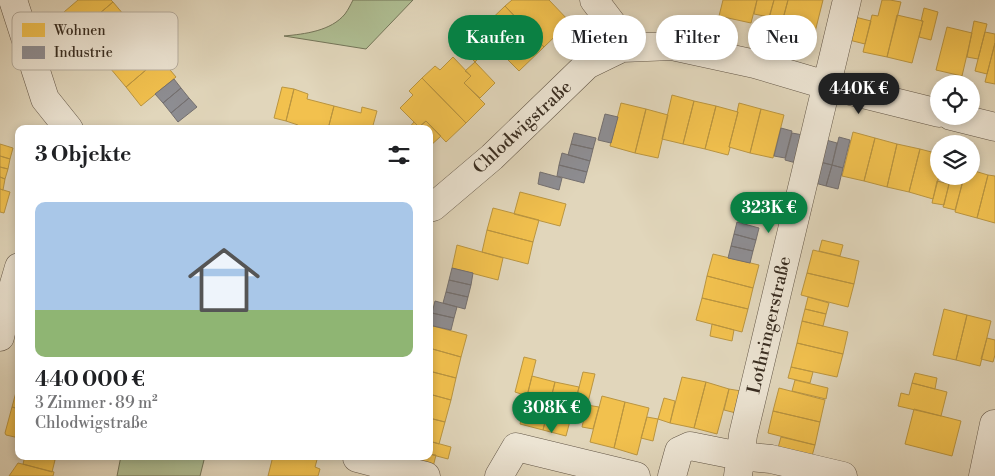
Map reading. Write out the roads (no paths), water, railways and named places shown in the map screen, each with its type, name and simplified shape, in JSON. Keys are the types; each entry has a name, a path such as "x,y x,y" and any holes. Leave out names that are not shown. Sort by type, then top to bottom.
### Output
{"street":[{"path":"13,0 17,12"},
{"path":"594,0 605,15"},
{"name":"Lothringerstraße","path":"739,466 743,435 847,0"},
{"name":"Chlodwigstraße","path":"646,47 672,46 755,64 930,111"},
{"name":"Chlodwigstraße","path":"433,207 492,157 587,65 597,60"},
{"path":"35,70 44,99 66,125"},
{"path":"980,123 995,127"},
{"path":"0,336 15,281"},
{"path":"983,476 994,424"},
{"path":"672,476 679,451 690,446 739,466 771,459 843,476"},
{"path":"499,476 516,447 636,476"},
{"path":"356,463 426,476"}]}
